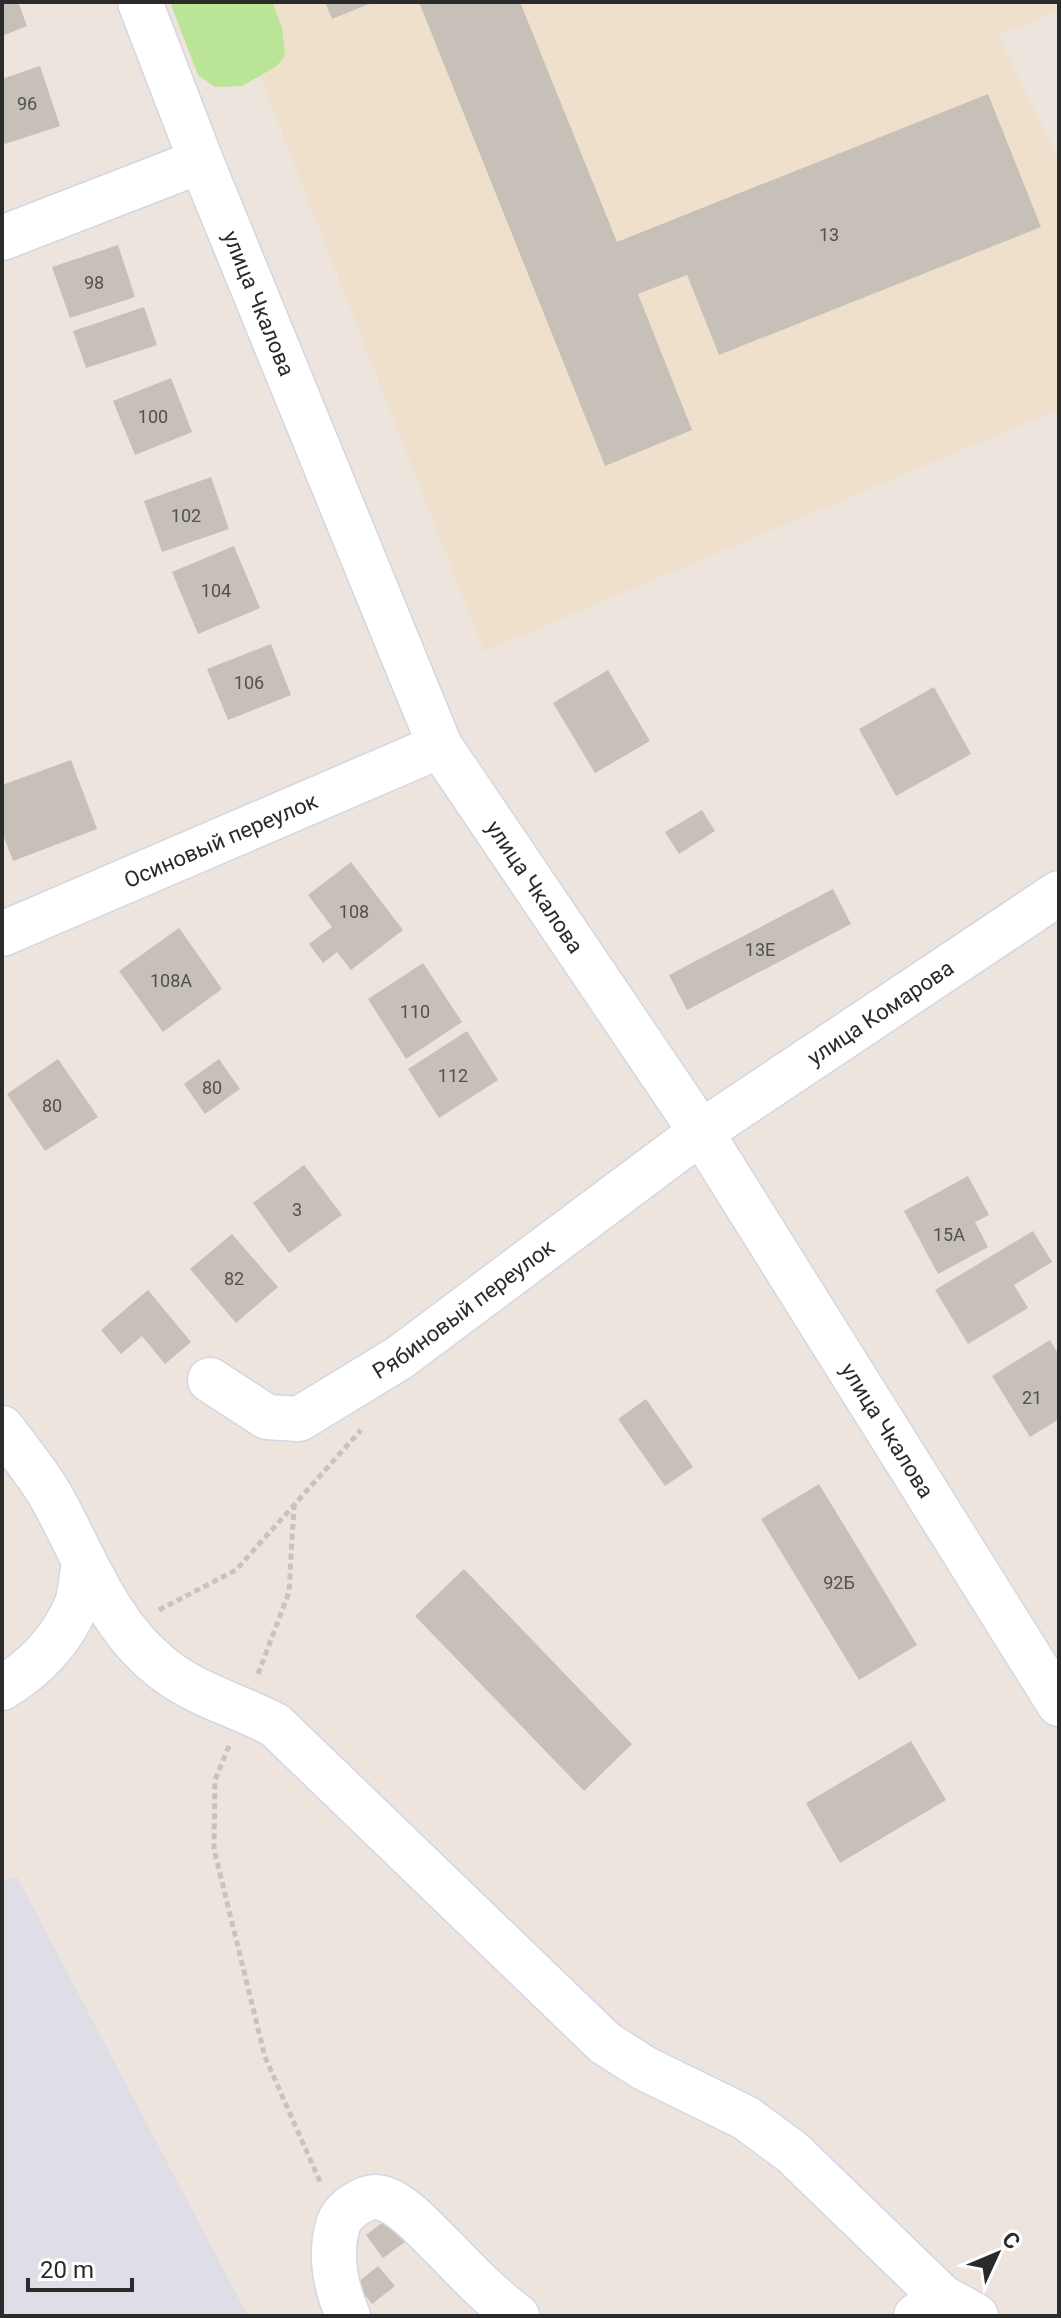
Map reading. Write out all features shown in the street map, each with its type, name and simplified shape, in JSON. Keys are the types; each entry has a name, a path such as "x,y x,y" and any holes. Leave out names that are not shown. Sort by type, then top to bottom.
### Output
{"street":[{"name":"улица Чкалова","path":"140,2 201,161 440,746 701,1132 1059,1704"},
{"path":"2,238 201,161"},
{"name":"Осиновый переулок","path":"2,934 440,746"},
{"name":"улица Комарова","path":"701,1132 1059,893"},
{"name":"Рябиновый переулок","path":"210,1380 267,1417 299,1419 399,1358 701,1132"},
{"path":"2,1428 51,1495 84,1563 122,1628 160,1667 204,1696 245,1709 275,1725 605,2043 644,2068 746,2118 792,2152 944,2310"},
{"path":"2,1688 20,1677 60,1637 77,1603 84,1563"},
{"path":"348,2316 337,2292 334,2257 338,2223 364,2199 381,2197 410,2215 494,2299 517,2316"}],"path":[{"path":"122,1628 236,1570 363,1427"},
{"path":"294,1505 289,1592 215,1780 214,1849 265,2057 338,2223"}],"shaded area":[{"path":"231,2 1059,2 1059,11 998,35 1059,160 1059,409 484,651"},
{"path":"17,1877 248,2316 2,2316 2,1881"}],"green space":[{"path":"170,2 272,2 282,27 285,55 277,66 242,86 215,87 198,75"}],"building":[{"path":"2,2 18,2 27,26 2,36"},
{"path":"325,2 374,2 332,19"},
{"path":"419,2 520,2 617,242 988,94 1041,227 719,355 687,275 638,294 692,430 605,466"},
{"path":"40,66 60,126 5,144 2,133 2,79"},
{"path":"118,245 135,297 70,318 52,267"},
{"path":"144,307 157,345 86,368 73,331"},
{"path":"171,378 192,432 135,455 113,401"},
{"path":"211,477 229,529 162,552 144,501"},
{"path":"234,546 260,608 198,634 172,572"},
{"path":"271,644 291,695 228,720 207,669"},
{"path":"608,670 650,741 595,773 553,703"},
{"path":"934,687 971,754 896,796 859,729"},
{"path":"71,760 97,829 13,861 2,832 2,785"},
{"path":"702,810 715,831 679,854 665,832"},
{"path":"351,862 403,930 351,970 337,952 323,963 309,944 332,927 308,895"},
{"path":"833,889 851,924 687,1010 669,975"},
{"path":"179,928 222,989 163,1032 119,971"},
{"path":"423,963 462,1022 406,1059 368,999"},
{"path":"467,1031 498,1080 439,1118 408,1069"},
{"path":"58,1059 98,1117 45,1151 7,1094"},
{"path":"219,1059 240,1089 205,1114 184,1084"},
{"path":"304,1165 342,1215 289,1253 253,1203"},
{"path":"968,1176 989,1215 975,1222 988,1247 938,1274 904,1211"},
{"path":"1033,1231 1052,1262 1014,1285 1028,1308 968,1344 935,1290"},
{"path":"232,1234 278,1287 236,1323 190,1269"},
{"path":"148,1290 191,1342 165,1364 142,1336 121,1354 101,1330"},
{"path":"1050,1340 1059,1355 1059,1419 1030,1437 992,1376"},
{"path":"646,1399 693,1467 665,1486 618,1419"},
{"path":"819,1484 917,1645 859,1680 761,1519"},
{"path":"464,1569 632,1744 584,1791 415,1616"},
{"path":"911,1741 946,1800 840,1863 806,1803"},
{"path":"391,2216 409,2239 383,2258 366,2235"},
{"path":"378,2266 395,2286 372,2304 356,2284"}]}
